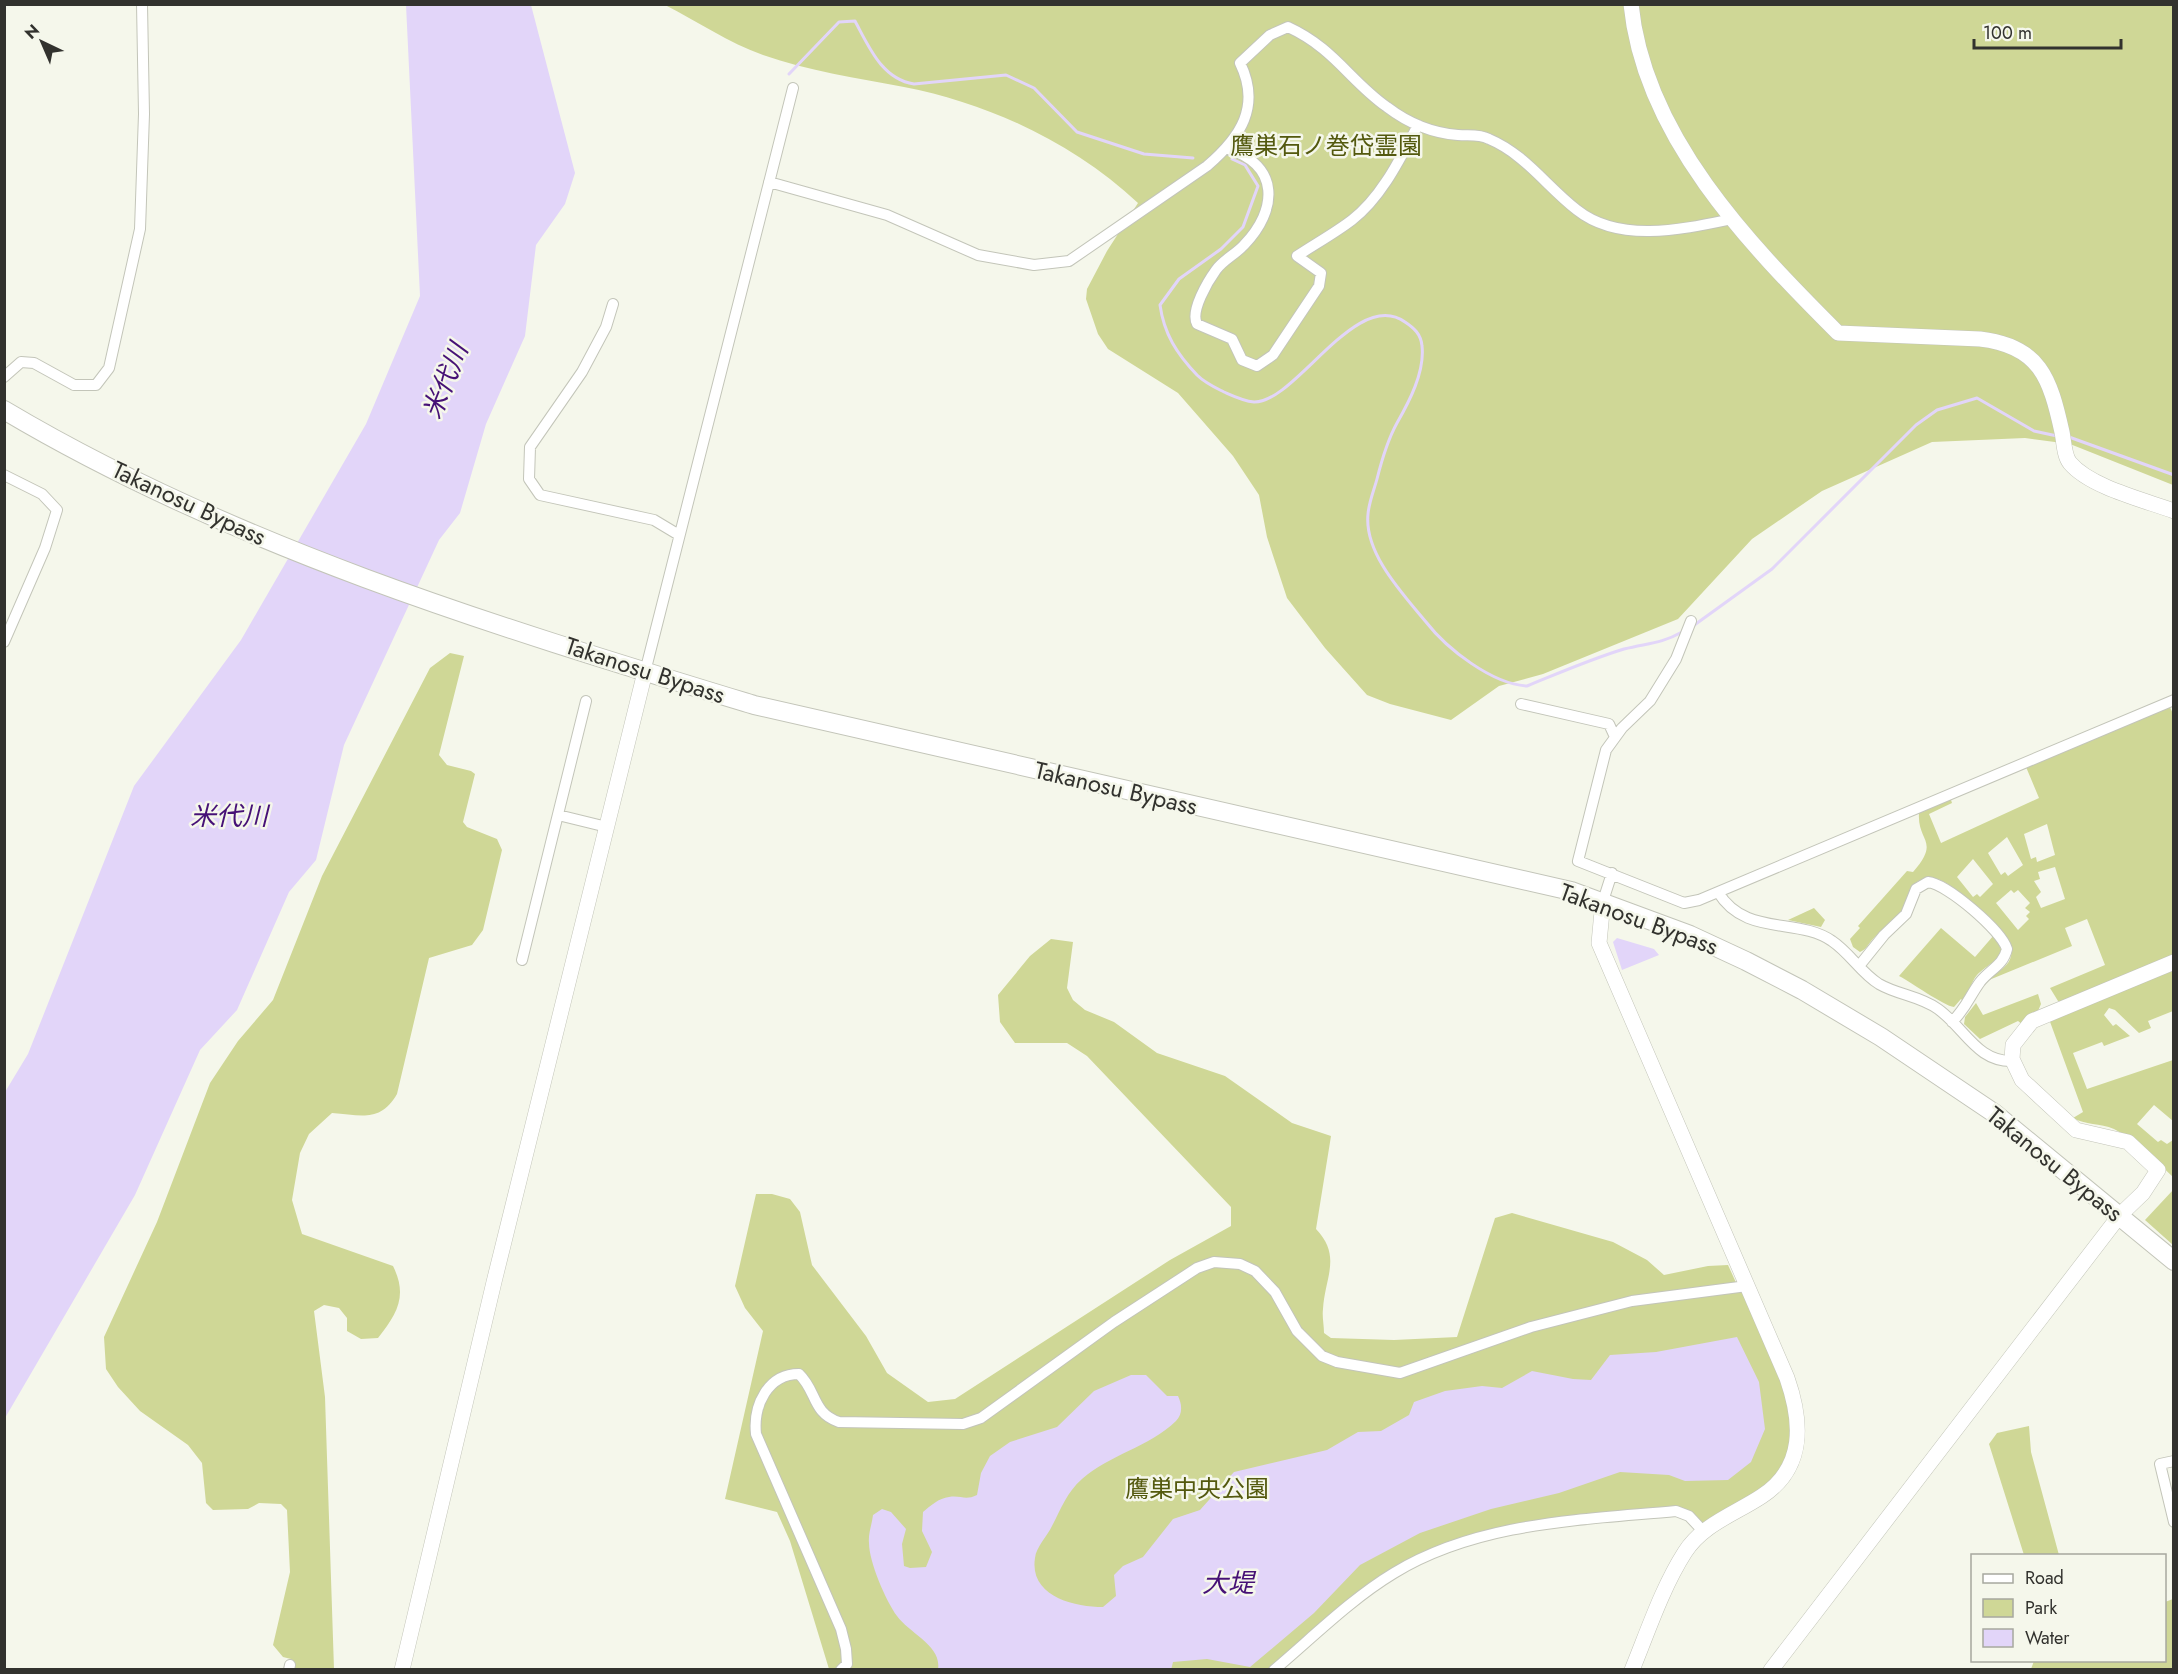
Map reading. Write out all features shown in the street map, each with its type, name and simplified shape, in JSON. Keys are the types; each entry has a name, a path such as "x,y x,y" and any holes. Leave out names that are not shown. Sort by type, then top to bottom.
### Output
{"highway":[{"name":"Takanosu Bypass","path":"4,410 34,428 172,497 280,546 462,611 645,672 754,705 1536,883 1603,901 1690,935 1802,990 1881,1037 1994,1113 2174,1261"}],"street":[{"path":"4,376 21,362 34,363 74,385 96,385 109,368 140,229 144,114 142,4"},
{"path":"1630,4 1637,45 1659,104 1689,160 1732,219 1774,270 1838,333 1980,339 1999,341 2021,350 2041,368 2054,396 2068,461 2082,474 2174,511"},
{"path":"769,182 887,215 978,255 1034,265 1069,261 1207,166 1228,148 1240,130 1249,101 1249,82 1240,63 1270,35 1288,27 1330,52 1383,105 1430,131 1487,137 1523,160 1577,210 1592,220 1640,230 1683,230 1732,219"},
{"path":"402,1670 645,672 793,88"},
{"path":"1228,148 1241,153 1257,164 1270,190 1267,206 1260,225 1244,246 1216,269 1195,311 1194,320 1197,324 1232,339 1242,360 1257,366 1266,362 1273,355 1319,286 1321,273 1297,256 1353,219 1371,200 1400,158 1418,125"},
{"path":"613,304 606,327 582,372 530,447 529,479 540,495 654,520 679,535"},
{"path":"4,475 42,494 57,510 45,548 4,642"},
{"path":"1691,621 1677,658 1650,701 1615,737 1606,750 1578,861 1684,903 1718,892 2174,700"},
{"path":"522,960 586,701"},
{"path":"1521,704 1609,724 1615,737"},
{"path":"558,815 607,827"},
{"path":"1612,873 1599,922 1599,943 1793,1394 1798,1414 1799,1434 1794,1456 1782,1476 1770,1489 1703,1531 1685,1552 1632,1670"},
{"path":"1859,966 1884,935 1906,914 1916,889 1928,882 1942,885 1994,929 2004,939 2007,949 2000,965 1983,979 1968,1007 1952,1022"},
{"path":"1718,892 1730,907 1743,915 1775,927 1817,933 1830,940 1878,984 1917,997 1938,1009 1989,1058 2014,1062"},
{"path":"1771,1670 2120,1215 2143,1192 2158,1170 2128,1142 2076,1130 2022,1080 2014,1062 2013,1045 2032,1021 2174,962"},
{"path":"841,1670 847,1664 841,1629 756,1434 754,1419 762,1397 774,1380 788,1374 799,1374 809,1384 814,1401 826,1418 839,1422 963,1424 981,1418 1114,1322 1197,1268 1214,1262 1240,1264 1255,1271 1275,1292 1297,1331 1322,1356 1337,1362 1400,1373 1531,1328 1632,1301 1747,1286"},
{"path":"2174,1461 2160,1464 2174,1522"},
{"path":"1274,1670 1372,1588 1396,1572 1442,1549 1529,1526 1676,1511 1689,1516 1703,1531"}],"green space":[{"name":"鷹巣石ノ巻岱霊園","path":"665,5 2173,5 2173,485 2070,444 2025,438 1932,442 1822,491 1752,539 1678,619 1543,674 1499,686 1451,720 1390,704 1367,695 1325,648 1287,598 1267,537 1259,495 1233,456 1178,393 1108,349 1098,334 1086,299 1087,289 1107,251 1138,203 1113,181 1058,144 999,115 936,94 780,61 725,38"},
{"path":"450,653 464,656 439,755 447,765 475,774 463,822 467,827 497,839 502,850 483,930 472,945 429,958 397,1094 391,1103 377,1113 369,1115 332,1113 309,1134 300,1153 292,1200 302,1234 393,1266 400,1287 400,1296 395,1313 378,1338 361,1339 347,1331 347,1318 339,1308 324,1305 314,1311 325,1397 334,1669 295,1669 291,1659 283,1657 273,1645 290,1572 287,1510 281,1504 259,1503 248,1509 213,1510 206,1503 202,1463 188,1445 140,1411 118,1387 106,1369 104,1337 157,1222 210,1083 238,1041 273,1000 322,876 430,668"},
{"path":"2169,705 2174,716 2173,958 2065,1001 2058,1001 2050,988 2105,965 2087,919 2065,928 2072,946 1989,980 1988,977 2002,969 2010,960 2011,951 2008,942 1994,923 1954,888 1942,881 1929,878 1916,882 1900,914 1864,949 1860,952 1853,947 1850,939 1860,928 1858,926 1907,871 1913,872 1925,853 1927,847 1919,823 1919,813 1950,797 1952,803 1929,814 1941,843 2039,798 2026,767","holes":["2047,824 2055,855 2037,862 2036,857 2031,859 2024,834","2007,837 2023,865 2008,876 2005,872 2001,875 1988,853","1973,859 1993,884 1980,897 1977,894 1973,897 1957,877","2055,867 2065,899 2041,908 2036,897 2041,892 2034,881 2040,879 2038,872","2011,890 2014,893 2018,890 2030,903 2025,908 2030,912 2026,916 2029,919 2018,930 1996,903"]},
{"path":"1814,908 1825,920 1821,927 1788,920"},
{"path":"1941,928 1975,957 1994,935 2002,951 1977,975 1964,1002 1961,999 1954,1007 1943,1003 1899,976"},
{"name":"鷹巣中央公園","path":"1051,939 1073,942 1067,988 1073,1000 1085,1010 1114,1022 1157,1053 1225,1076 1292,1123 1331,1136 1316,1229 1324,1239 1330,1258 1323,1309 1324,1333 1331,1338 1394,1340 1457,1337 1495,1218 1512,1213 1613,1242 1647,1260 1664,1275 1708,1266 1728,1265 1738,1287 1747,1286 1799,1414 1782,1476 1703,1531 1676,1511 1509,1531 1396,1572 1274,1669 829,1669 790,1541 777,1512 725,1499 763,1331 745,1308 735,1286 756,1194 772,1194 790,1199 800,1212 812,1265 866,1336 887,1373 928,1402 955,1399 1170,1260 1231,1226 1231,1207 1087,1056 1067,1043 1015,1043 1000,1022 998,995 1030,956"},
{"path":"2173,968 2173,1011 2148,1021 2151,1028 2139,1033 2115,1010 2109,1008 2104,1015 2113,1026 2116,1024 2130,1036 2104,1046 2102,1042 2073,1053 2087,1089 2173,1060 2173,1121 2154,1105 2137,1124 2158,1142 2161,1140 2167,1144 2173,1140 2173,1177 2145,1151 2114,1129 2073,1118 2083,1112 2049,1019"},
{"path":"2038,994 2041,1004 2038,1011 2023,1025 2018,1021 1980,1039 1964,1024 1965,1017 1976,1003 1983,1015"},
{"path":"2173,1190 2173,1245 2145,1220"},
{"path":"2029,1426 2031,1452 2059,1554 2024,1554 1989,1444 1997,1433"},
{"path":"2173,1599 2173,1669 2031,1669 2034,1662 2166,1662 2166,1602"}],"water":[{"name":"米代川","path":"406,5 531,5 575,173 565,204 536,245 525,336 486,424 460,513 439,540 344,745 316,860 289,892 237,1010 200,1050 135,1195 5,1418 5,1092 28,1054 134,786 241,640 366,424 420,296"},
{"path":"1617,938 1654,949 1659,955 1622,970 1613,942"},
{"name":"大堤","path":"1737,1337 1759,1382 1765,1429 1751,1462 1728,1480 1685,1481 1669,1475 1620,1472 1559,1493 1491,1509 1420,1533 1360,1565 1314,1613 1250,1667 1207,1659 1173,1662 1171,1670 938,1669 935,1653 897,1616 883,1591 872,1560 869,1540 873,1515 882,1509 891,1512 906,1529 902,1544 904,1566 926,1567 932,1552 922,1531 923,1512 945,1498 969,1498 977,1495 981,1473 990,1456 1010,1442 1057,1427 1094,1391 1131,1375 1146,1375 1167,1396 1178,1396 1181,1412 1176,1421 1165,1430 1154,1438 1104,1463 1082,1479 1068,1495 1035,1558 1035,1571 1039,1582 1046,1590 1067,1602 1103,1607 1116,1596 1114,1575 1123,1566 1143,1557 1173,1519 1200,1510 1234,1472 1327,1450 1358,1432 1381,1431 1409,1415 1414,1402 1445,1391 1482,1386 1502,1388 1532,1371 1591,1380 1610,1355 1656,1352"}],"waterway":[{"path":"789,74 839,22 855,21 885,69 903,81 914,84 1006,75 1034,88 1077,132 1144,154 1193,158"},
{"path":"1232,159 1245,165 1258,186 1243,227 1221,249 1179,279 1160,305 1168,334 1183,359 1203,380 1235,397 1254,402 1271,397 1288,385 1347,332 1367,320 1386,315 1405,322 1416,332 1422,346 1419,376 1385,450 1369,505 1368,529 1378,558 1386,572 1435,632 1458,654 1485,672 1513,684 1527,686 1599,657 1661,641 1682,632"},
{"path":"1693,626 1772,569 1916,425 1937,410 1977,398 2034,431 2057,436"},
{"path":"2069,437 2174,475"}]}
